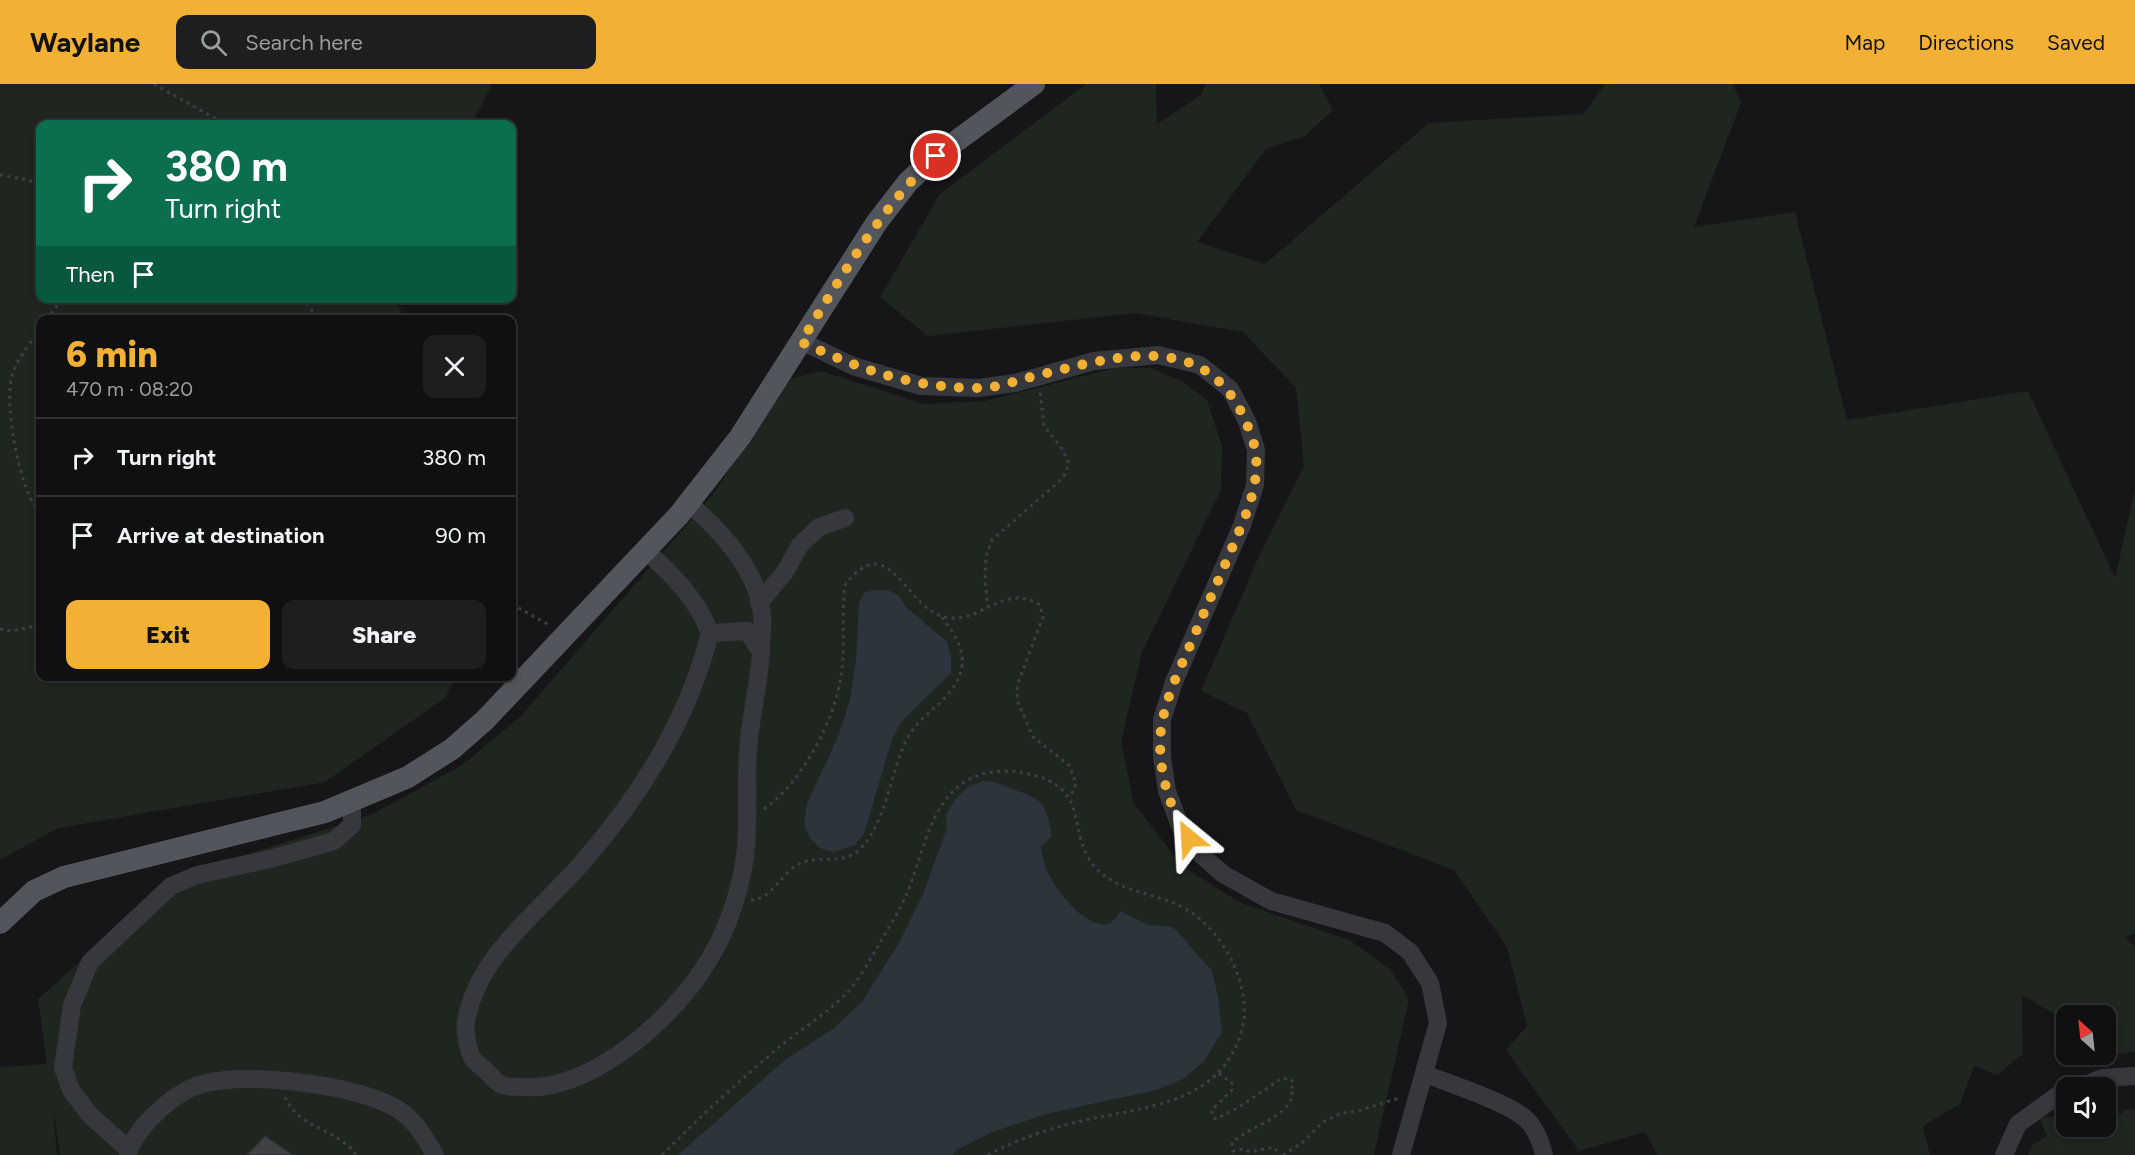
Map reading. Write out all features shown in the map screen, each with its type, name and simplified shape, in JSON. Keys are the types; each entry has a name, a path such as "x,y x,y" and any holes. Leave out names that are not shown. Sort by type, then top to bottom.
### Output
{"main road":[{"path":"0,923 34,891 64,877 325,812 408,777 452,749 485,720 567,636 688,503 740,437 877,222 908,182 936,156 1034,84"}],"street":[{"path":"801,342 854,366 921,386 978,388 1015,383 1039,374 1095,361 1158,355 1200,365 1230,389 1247,421 1256,450 1255,485 1242,525 1174,682 1162,719 1162,757 1167,791 1180,826 1197,851 1223,874 1271,901 1385,933 1410,952 1430,982 1438,1023 1401,1155"},
{"path":"646,551 673,576 704,616 710,633 702,664 685,710 652,769 615,824 546,903 507,939 476,985 465,1024 472,1058 502,1085 538,1088 578,1076 618,1055 657,1025 687,992 711,958 734,900 746,847 749,740 761,652 762,613 754,583 735,553 714,527 688,503"},
{"path":"759,603 785,572 800,545 819,527 845,518"},
{"path":"710,633 747,631 761,652"},
{"path":"352,801 352,825 334,841 274,858 197,875 171,886 90,962 72,1005 63,1068 71,1090 90,1115 128,1152 145,1125 167,1102 203,1084 244,1078 279,1081 357,1094 395,1108 422,1131 435,1155"},
{"path":"1425,1074 1528,1120 1539,1137 1544,1155"},
{"path":"2116,1077 2135,1076"},
{"path":"2004,1155 2018,1124 2056,1096"}],"path":[{"path":"154,84 218,120"},
{"path":"0,175 29,180 36,184"},
{"path":"305,303 316,315"},
{"path":"36,335 13,372 10,397 22,476 32,506 36,510"},
{"path":"988,608 985,580 986,556 992,540 1063,478 1069,465 1062,450 1044,426 1039,374"},
{"path":"746,814 766,809 780,795 819,738 832,707 841,676 845,585 853,575 874,565 885,565 895,571 917,601 930,612 940,615 963,618 1018,596 1029,598 1040,605 1043,617 1018,683 1017,700 1033,737 1070,766 1076,784 1070,798"},
{"path":"516,606 567,636"},
{"path":"734,900 756,900 804,860 836,859 854,854 864,844 880,816 906,740 919,722 941,705 956,684 963,664 960,647 940,615"},
{"path":"0,629 11,631 36,626"},
{"path":"662,1155 717,1100 849,991 905,899 933,823 942,806 957,787 972,777 992,772 1018,771 1041,776 1057,784 1070,798 1087,853 1098,871 1118,883 1186,908 1203,921 1230,957 1240,985 1244,1009 1242,1030 1233,1054 1219,1073 1197,1090 1176,1100 1069,1124 1007,1145 987,1155"},
{"path":"1219,1073 1232,1083 1232,1090 1212,1110 1212,1116 1216,1119 1241,1107 1282,1078 1294,1084 1290,1089 1293,1096 1291,1103 1271,1119 1232,1143 1233,1151 1244,1149 1250,1152 1273,1147 1281,1155 1302,1143 1323,1122 1341,1113 1358,1111 1399,1098 1416,1103"},
{"path":"279,1081 289,1109 317,1129 351,1148 356,1155"}],"shaded area":[{"path":"0,84 492,84 474,120 36,120 36,303 397,303 403,315 36,315 36,681 454,681 445,698 325,782 58,828 0,860"},
{"path":"1086,84 1156,84 1157,124 1201,95 1206,84 1319,84 1333,110 1305,136 1266,149 1197,242 1265,264 1429,123 1583,114 1605,84 1733,84 1741,103 1694,227 1795,212 1847,420 2028,391 2115,578 2135,490 2135,933 2125,938 2135,946 2135,1052 2116,1055 2116,1005 2056,1005 2056,1015 2022,995 2023,1054 1997,1075 1974,1066 1960,1104 1923,1126 1930,1155 1657,1155 1645,1132 1579,1151 1506,1050 1527,1026 1507,947 1454,870 1296,810 1247,713 1201,691 1259,556 1304,466 1296,388 1243,332 1135,313 928,336 880,297 940,194"},
{"path":"1115,368 1151,368 1183,382 1207,400 1222,446 1221,490 1142,652 1121,742 1134,803 1182,866 1241,903 1349,940 1390,969 1409,999 1374,1155 60,1155 53,1106 57,1155 0,1155 0,1067 47,1064 38,999 174,878 373,814 462,765 520,717 714,493 788,379 821,371 924,404 985,401"},
{"path":"888,590 899,596 907,608 947,642 951,656 951,673 901,722 892,739 864,834 855,845 833,852 820,848 810,838 804,825 807,804 839,734 850,700 856,660 859,603 865,592"},
{"path":"984,781 996,783 1033,797 1043,806 1052,837 1041,846 1042,856 1058,890 1075,909 1095,923 1104,924 1113,921 1120,911 1148,925 1173,927 1212,971 1222,1032 1204,1061 1183,1079 1156,1090 1046,1114 992,1132 958,1149 952,1155 678,1155 785,1060 834,1028 862,1002 900,941 924,892 947,828 946,815 955,800 968,787"},
{"path":"2135,1109 2135,1155 2028,1155 2033,1144 2047,1137 2039,1117 2056,1117 2056,1137 2116,1137 2116,1112 2122,1114 2124,1110"}],"building":[{"path":"265,1136 293,1155 247,1155"}],"route":[{"path":"936,156 908,182 877,222 801,342 854,366 921,386 978,388 1015,383 1039,374 1095,361 1158,355 1200,365 1230,389 1247,421 1256,450 1255,485 1242,525 1174,682 1162,719 1162,757 1167,791 1180,826 1189,838"}]}
